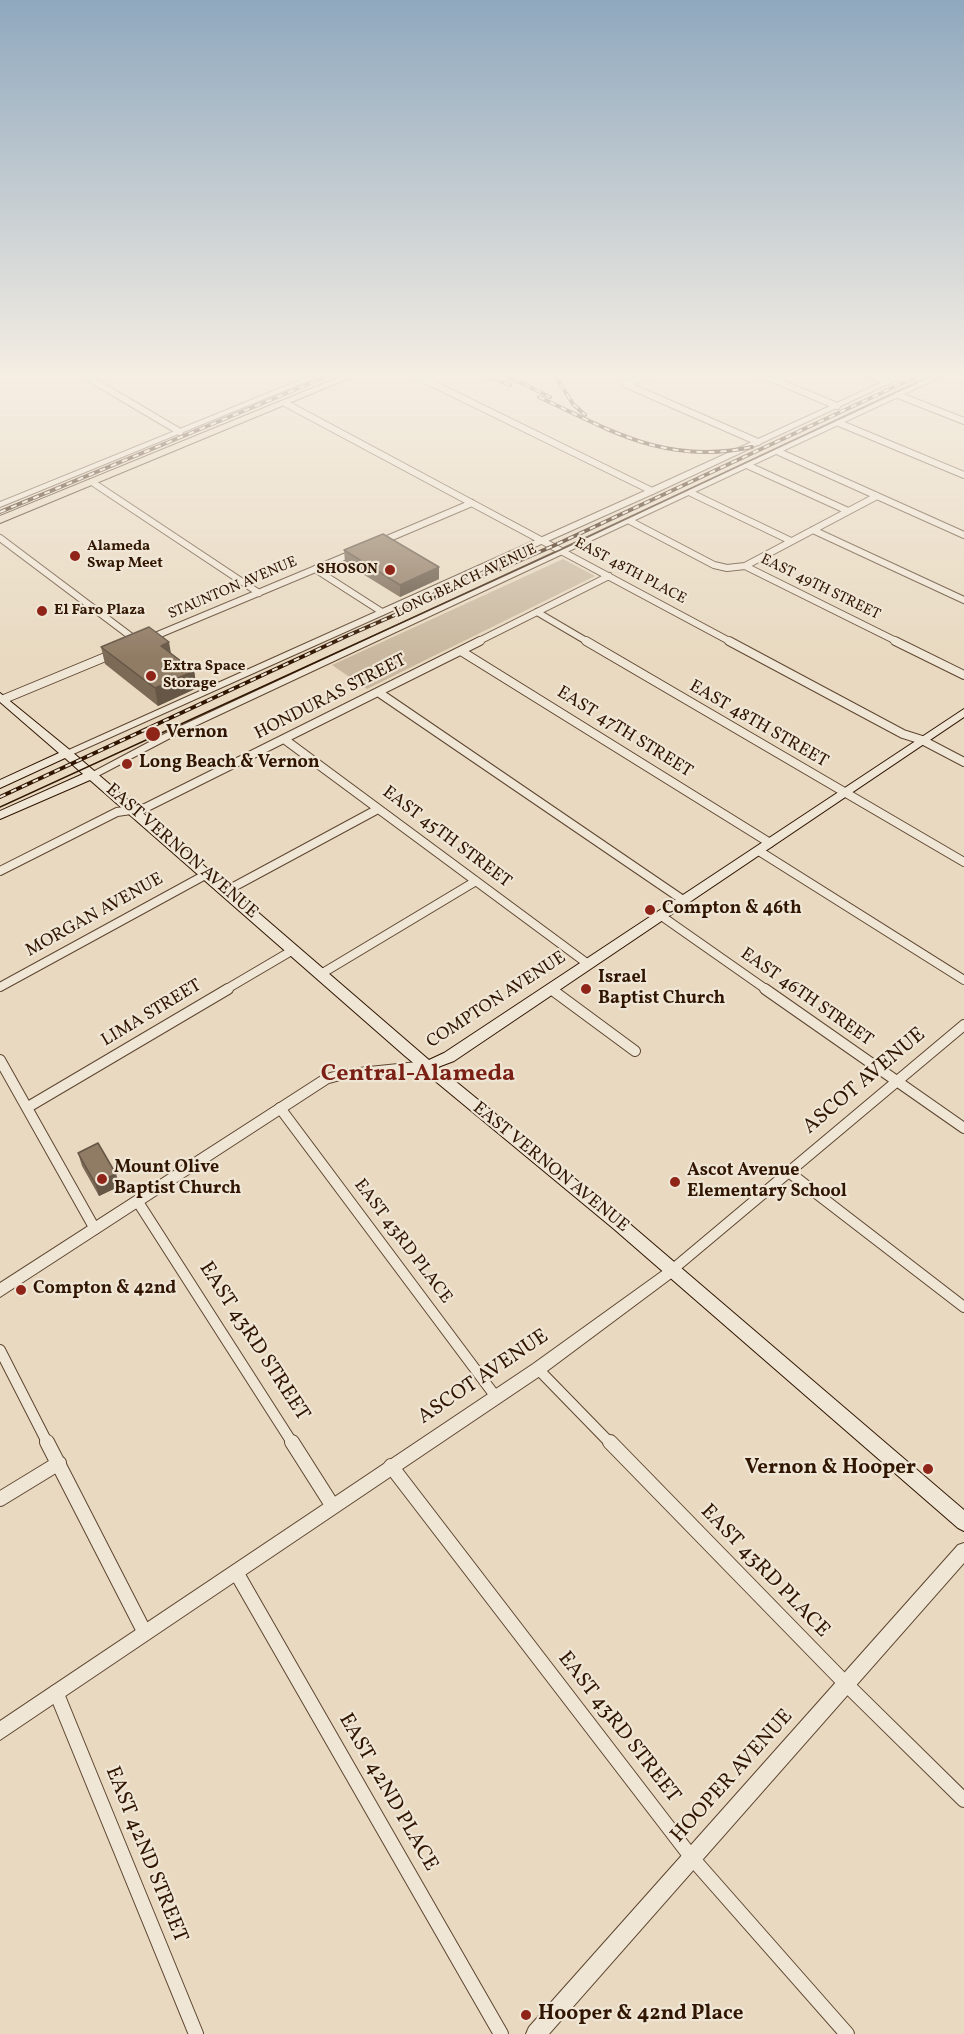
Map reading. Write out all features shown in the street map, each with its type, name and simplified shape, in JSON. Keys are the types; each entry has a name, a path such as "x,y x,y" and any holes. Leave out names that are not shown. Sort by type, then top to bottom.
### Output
{"main road":[{"path":"0,520 124,469"},
{"name":"EAST VERNON AVENUE","path":"2,698 427,1066 587,1197 964,1522"},
{"name":"COMPTON AVENUE","path":"427,1066 449,1057 964,712"},
{"name":"LONG BEACH AVENUE","path":"0,784 67,753"},
{"name":"LONG BEACH AVENUE","path":"0,815 92,775"}],"street":[{"path":"0,505 89,469"},
{"name":"EAST 48TH PLACE","path":"408,469 903,734 922,740 964,762"},
{"path":"607,469 652,491"},
{"name":"LONG BEACH AVENUE","path":"67,753 700,469"},
{"name":"LONG BEACH AVENUE","path":"92,775 173,733 743,469"},
{"path":"755,469 848,512"},
{"path":"817,469 964,535"},
{"path":"949,469 964,475"},
{"path":"92,482 259,593"},
{"path":"691,493 791,541"},
{"path":"745,566 877,496"},
{"path":"371,545 472,503"},
{"name":"EAST 49TH STREET","path":"630,521 714,565 727,568 745,566 964,675"},
{"path":"813,530 964,600"},
{"name":"STAUNTON AVENUE","path":"0,538 136,644 361,549"},
{"path":"315,569 382,612"},
{"name":"HONDURAS STREET","path":"0,871 117,812 145,808 609,576"},
{"name":"EAST 48TH STREET","path":"537,612 964,862"},
{"path":"2,698 122,650"},
{"name":"EAST 47TH STREET","path":"461,651 770,843"},
{"path":"378,692 684,900"},
{"name":"EAST 45TH STREET","path":"284,739 588,964"},
{"path":"226,891 378,809"},
{"path":"759,851 964,980"},
{"name":"MORGAN AVENUE","path":"0,987 207,874"},
{"path":"321,974 476,881"},
{"name":"EAST 46TH STREET","path":"660,915 964,1128"},
{"name":"LIMA STREET","path":"28,1107 293,950"},
{"path":"551,989 635,1051"},
{"name":"ASCOT AVENUE","path":"0,1731 332,1505 538,1369 672,1270 964,1025"},
{"path":"0,1060 95,1229"},
{"name":"COMPTON AVENUE","path":"0,1291 332,1076 427,1066"},
{"name":"EAST 43RD PLACE","path":"280,1108 496,1397"},
{"path":"789,1173 964,1307"},
{"name":"EAST 43RD STREET","path":"138,1202 332,1505"},
{"path":"0,1350 145,1633"},
{"name":"EAST 43RD PLACE","path":"538,1369 846,1684 964,1800"},
{"path":"0,1499 59,1463"},
{"name":"EAST 43RD STREET","path":"391,1466 692,1857 847,2034"},
{"name":"HOOPER AVENUE","path":"536,2034 964,1551"},
{"name":"EAST 42ND PLACE","path":"236,1572 501,2034"},
{"name":"EAST 42ND STREET","path":"56,1692 196,2034"}],"shaded area":[{"path":"563,559 595,576 367,689 332,665"}],"building":[{"path":"383,534 439,567 400,585 344,550"},
{"path":"149,627 169,642 161,646 194,671 155,688 101,647"},
{"path":"98,1143 116,1174 95,1183 78,1153"}],"tram line":[{"path":"0,807 732,469"}],"railway":[{"path":"0,512 104,469"},
{"path":"0,797 349,635 553,546 718,469"}],"place":[{"name":"Alameda Swap Meet","path":"75,556"},
{"name":"SHOSON","path":"390,570"},
{"name":"El Faro Plaza","path":"42,611"},
{"name":"Extra Space Storage","path":"151,676"},
{"name":"Vernon","path":"153,734"},
{"name":"Long Beach & Vernon","path":"127,764"},
{"name":"Compton & 46th","path":"650,910"},
{"name":"Israel Baptist Church","path":"586,989"},
{"name":"Mount Olive Baptist Church","path":"102,1179"},
{"name":"Ascot Avenue Elementary School","path":"675,1182"},
{"name":"Compton & 42nd","path":"21,1290"},
{"name":"Vernon & Hooper","path":"928,1469"},
{"name":"Hooper & 42nd Place","path":"526,2015"}],"district":[{"name":"Central-Alameda","path":"418,1076"}]}
